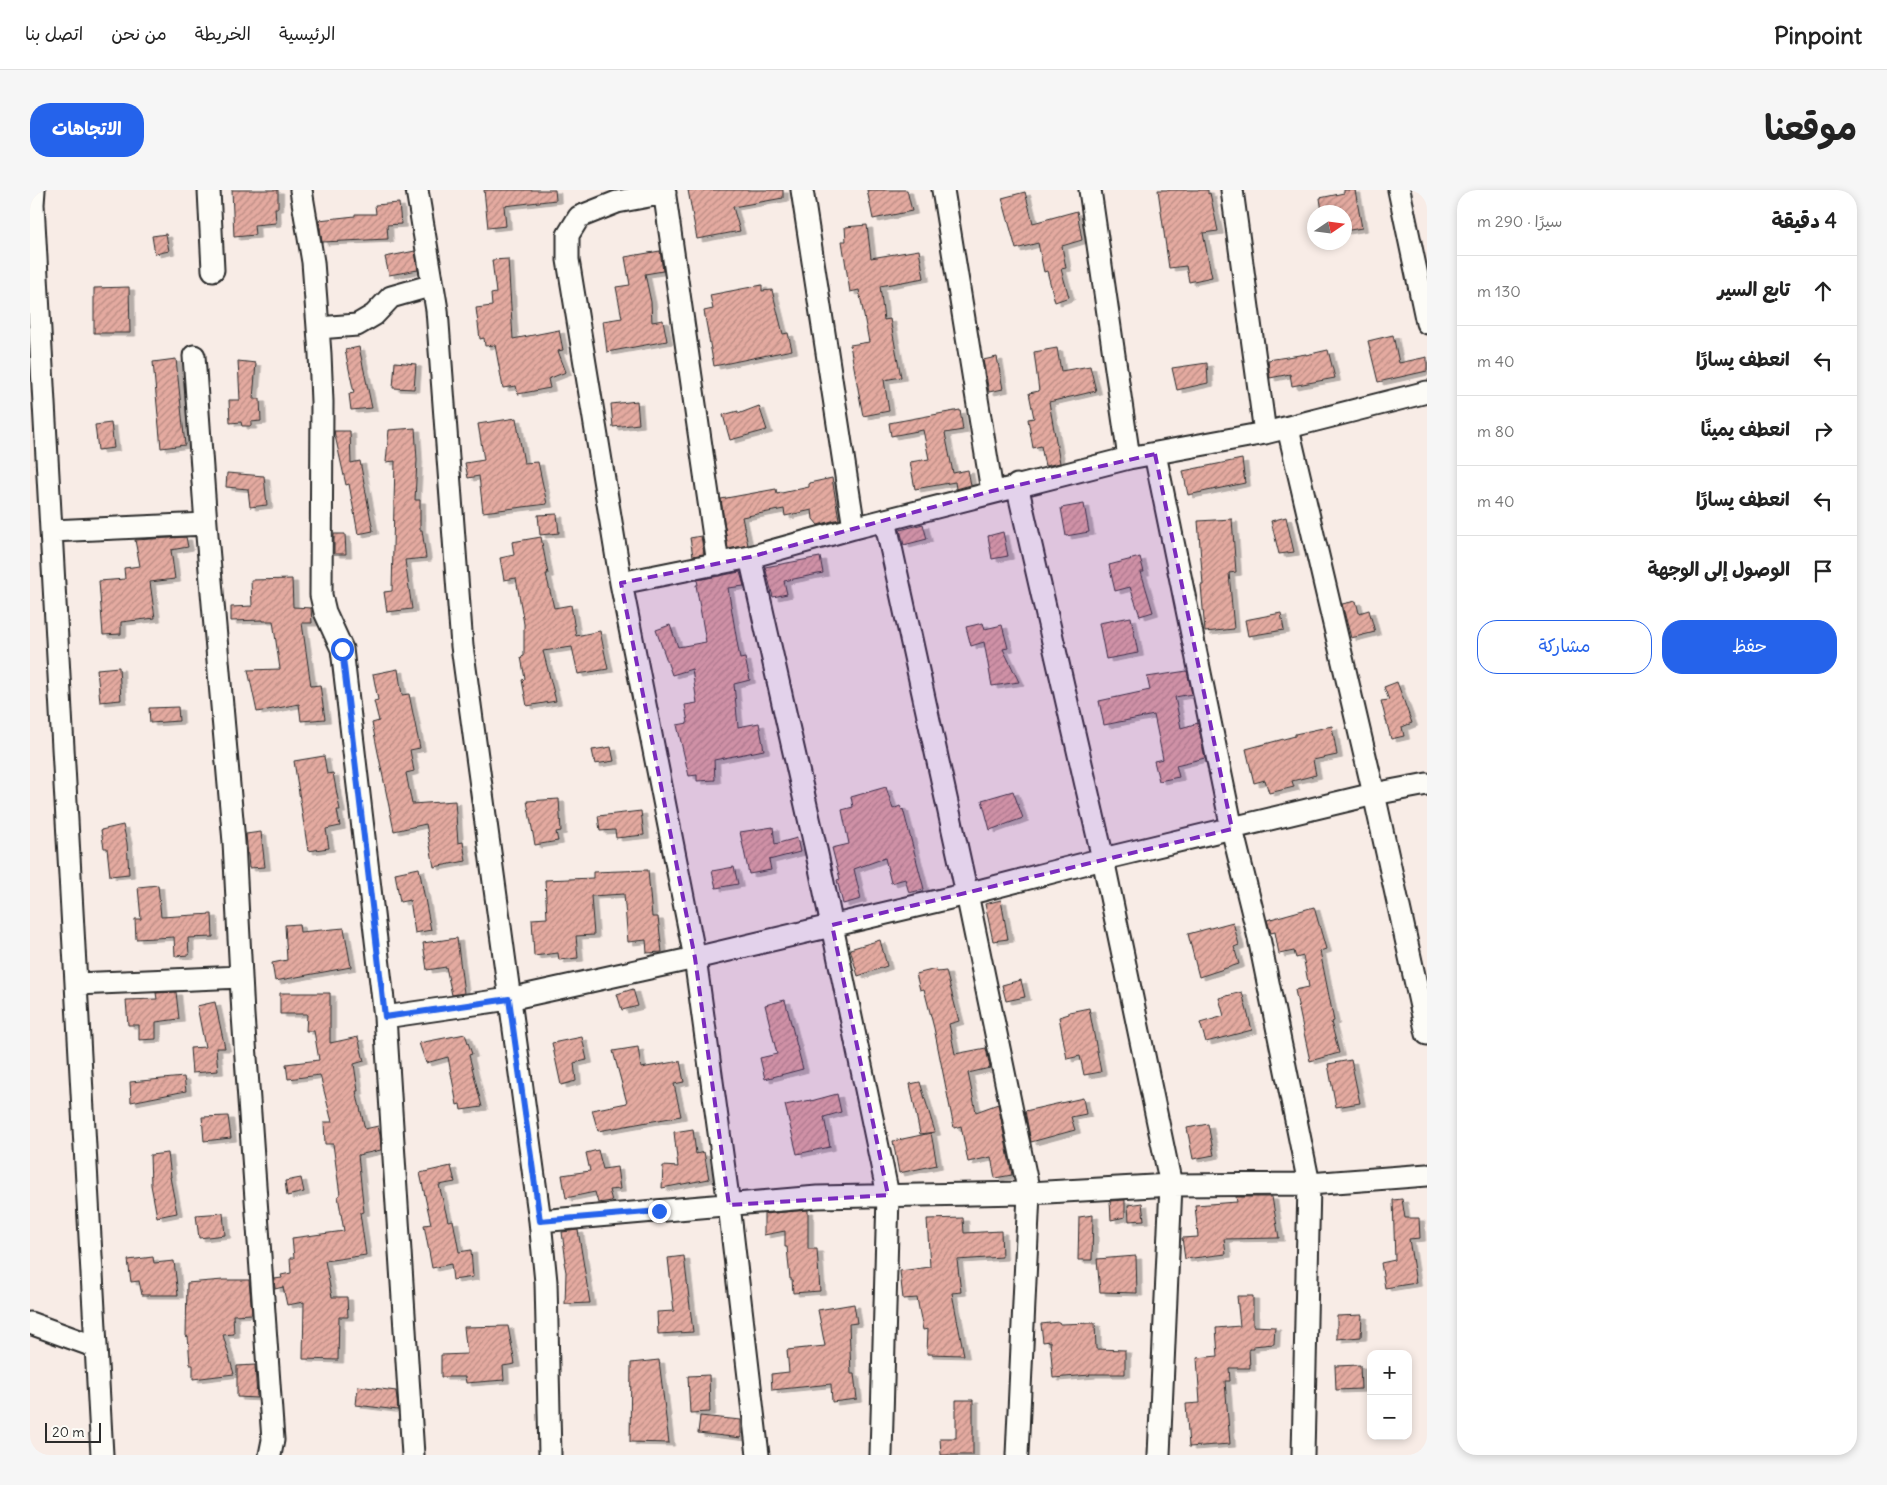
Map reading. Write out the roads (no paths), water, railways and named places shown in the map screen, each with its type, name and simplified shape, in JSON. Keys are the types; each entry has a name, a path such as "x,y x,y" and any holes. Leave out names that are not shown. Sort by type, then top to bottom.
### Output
{"street":[{"path":"34,190 33,204 102,1455"},
{"path":"208,190 213,270"},
{"path":"301,190 313,262 322,402 321,595 325,612 342,649 385,1017 414,1455"},
{"path":"417,190 437,310 462,646 540,1221 546,1282 550,1455"},
{"path":"802,190 854,528"},
{"path":"943,190 992,491"},
{"path":"1090,190 1129,458"},
{"path":"1232,190 1265,434"},
{"path":"1399,190 1427,322"},
{"path":"718,564 664,192 617,202 579,217 568,235 568,260 621,583 694,958 729,1205 758,1455"},
{"path":"318,328 357,325 374,315 391,297 433,285"},
{"path":"194,356 206,524 234,842 241,977 273,1440 270,1455"},
{"path":"621,583 750,557 992,491 1129,458 1265,434 1427,392"},
{"path":"1288,428 1374,794 1427,1034"},
{"path":"1155,454 1232,829 1259,938 1309,1184 1303,1455"},
{"path":"1017,485 1103,859 1171,1185 1159,1455"},
{"path":"885,520 967,894 1029,1193 1018,1455"},
{"path":"51,531 206,524"},
{"path":"750,557 832,925 888,1195 881,1455"},
{"path":"385,1017 509,999 694,958 967,894 1103,859 1374,794 1427,784"},
{"path":"76,984 241,977"},
{"path":"540,1221 818,1197 1029,1193 1171,1185 1309,1184 1427,1175"},
{"path":"30,1323 96,1347"}]}
